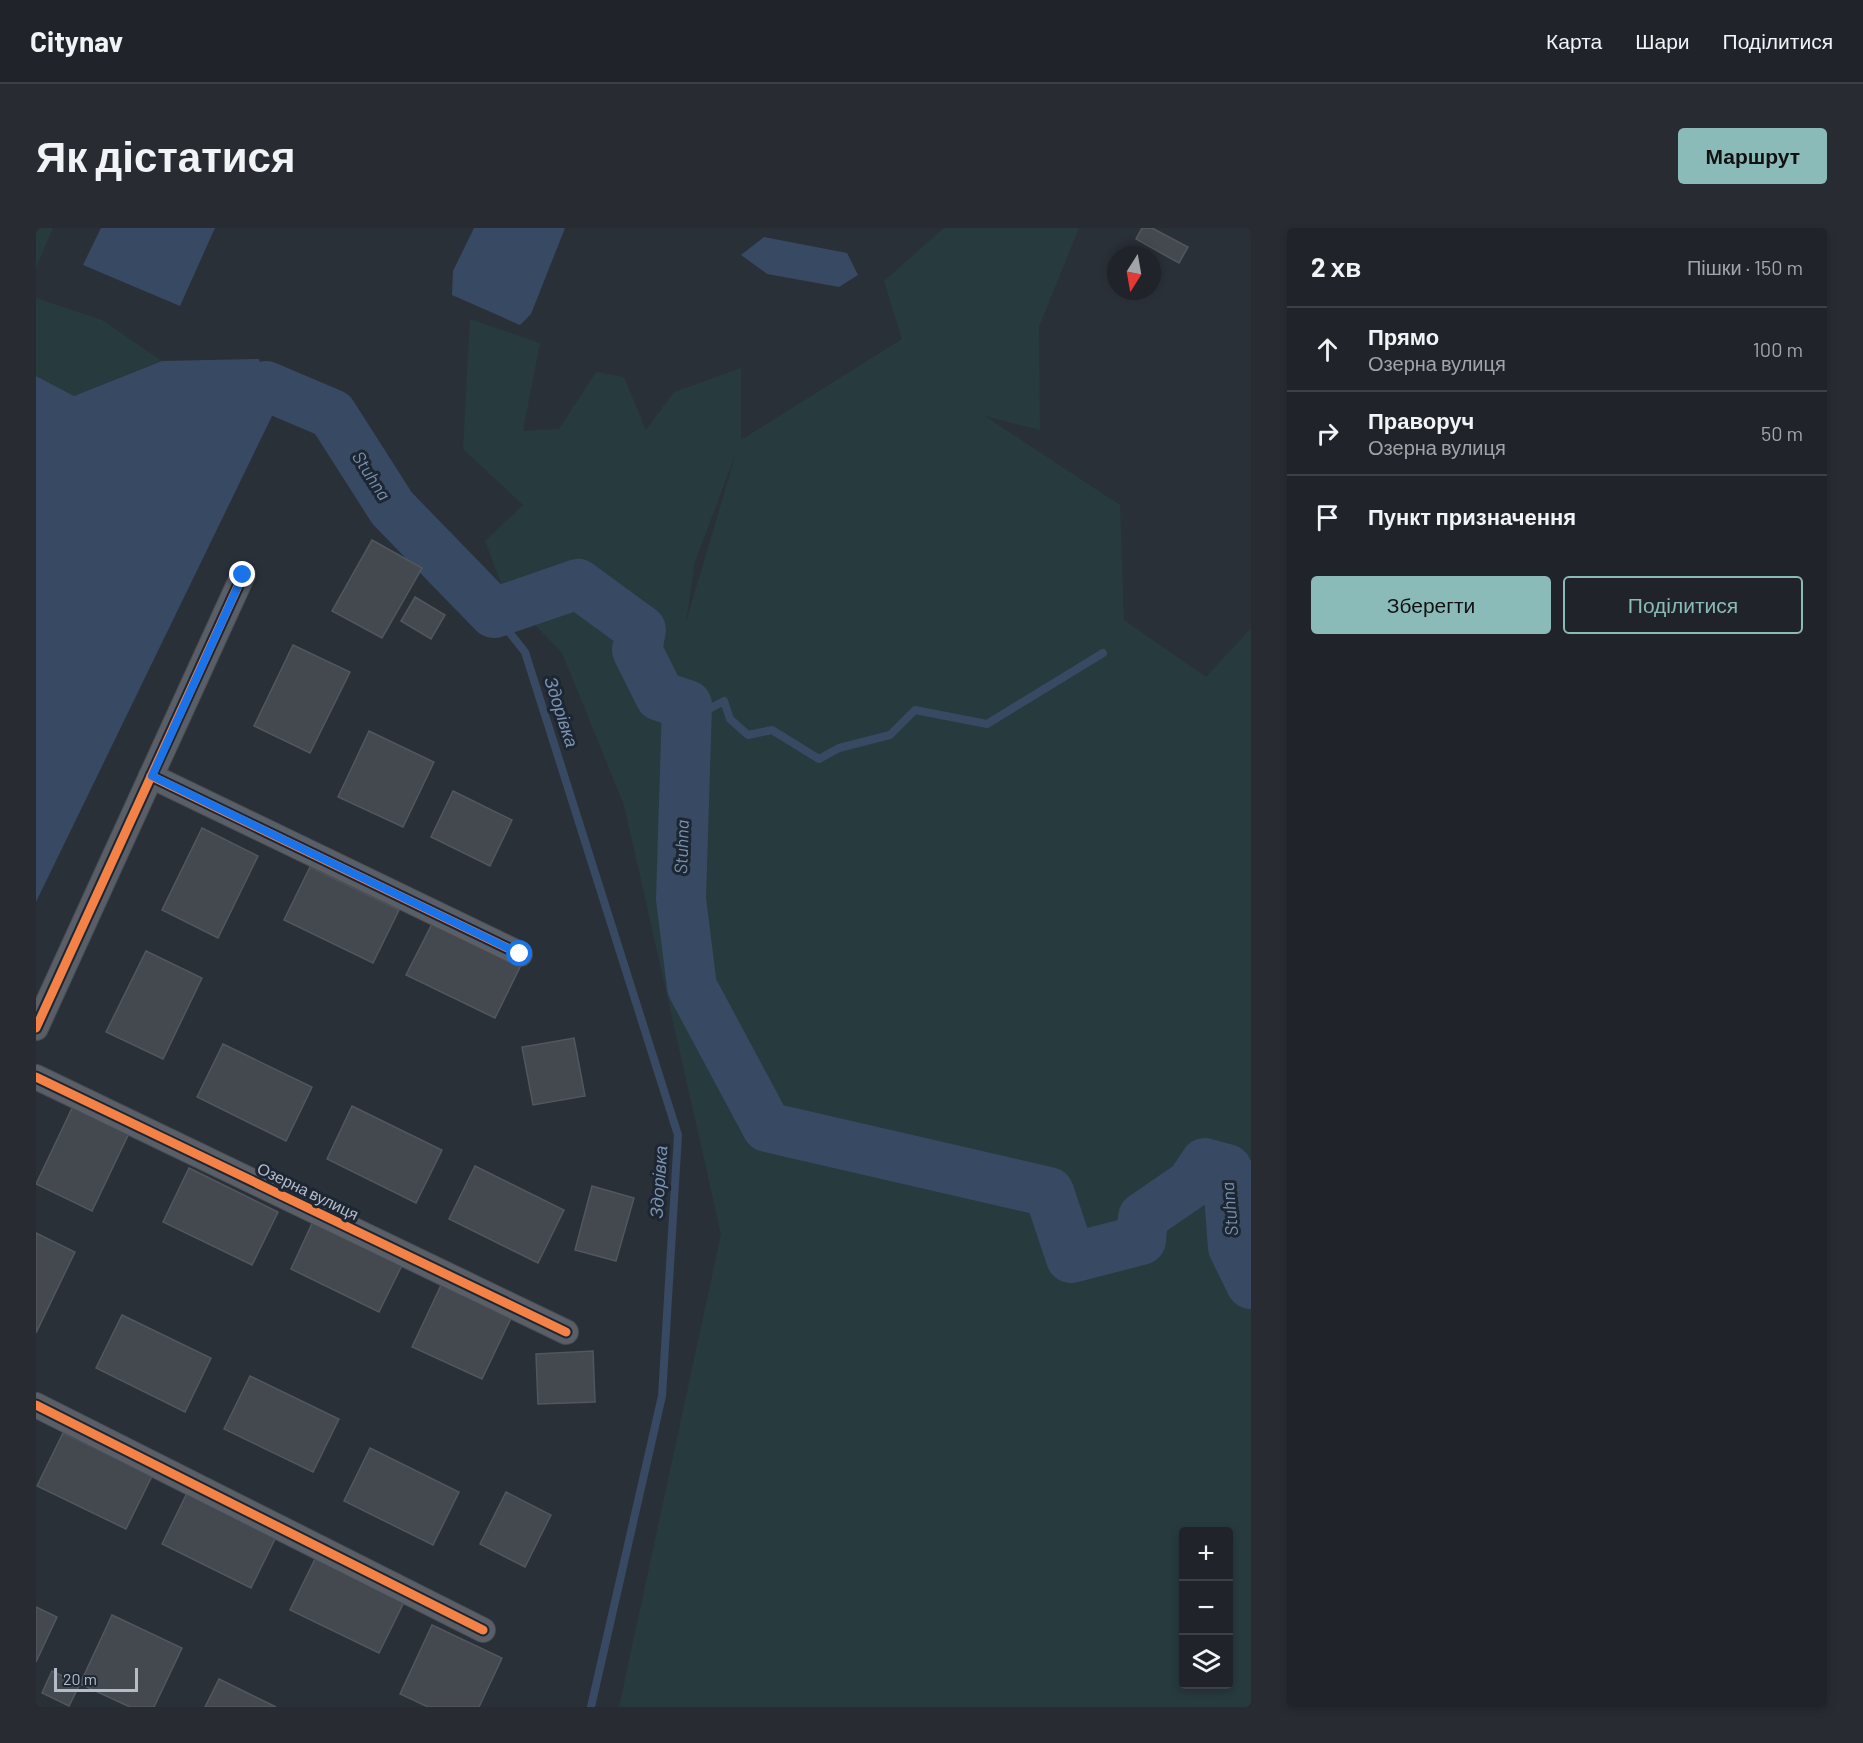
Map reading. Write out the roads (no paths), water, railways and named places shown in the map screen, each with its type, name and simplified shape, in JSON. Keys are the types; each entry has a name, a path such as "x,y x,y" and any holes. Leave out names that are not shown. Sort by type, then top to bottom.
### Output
{"street":[{"path":"36,1028 243,575"},
{"path":"152,776 520,954"},
{"name":"Озерна вулиця","path":"36,1077 566,1332"},
{"path":"36,1405 483,1630"}],"water":[{"path":"101,228 215,228 180,306 83,265"},
{"path":"474,228 565,228 531,314 520,325 452,295 453,271"},
{"path":"764,237 847,253 858,275 839,287 767,274 741,255"},
{"path":"259,359 273,414 36,902 36,376 74,396 162,361"}],"waterway":[{"name":"Stuhna","path":"200,401 266,386 332,414 392,508 494,613 578,584 641,630 637,650 660,696 687,705 681,899 692,987 767,1127 1049,1192 1071,1258 1141,1240 1143,1217 1191,1184 1205,1163 1227,1169 1233,1247 1251,1284"},
{"name":"Здорівка","path":"494,613 525,652 678,1135 662,1396 591,1707"},
{"path":"687,705 697,694 709,709 724,701 730,719 748,735 772,730 819,759 839,748 890,735 915,710 987,724 1103,653"},
{"path":"1227,1169 1251,1164"}]}
